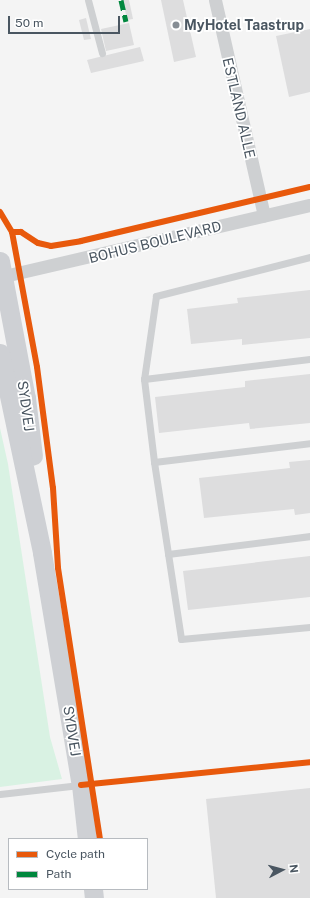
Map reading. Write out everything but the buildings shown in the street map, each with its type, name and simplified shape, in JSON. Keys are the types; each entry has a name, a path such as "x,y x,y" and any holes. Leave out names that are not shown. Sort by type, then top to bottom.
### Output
{"main road":[{"name":"SYDVEJ","path":"1,272 26,398 42,553"},
{"name":"SYDVEJ","path":"0,353 42,553 81,785 87,838"}],"street":[{"name":"ESTLAND ALLE","path":"215,0 264,215"},
{"name":"BOHUS BOULEVARD","path":"1,272 99,256 310,205"}],"lane":[{"path":"88,0 102,53"},
{"path":"310,257 156,296 144,379 154,462 181,639 310,627"},
{"path":"144,379 310,359"},
{"path":"154,462 310,443"},
{"path":"168,554 310,536"},
{"path":"0,794 81,785"}],"green space":[{"path":"0,428 8,464 50,737 62,779 0,787"}],"marked path":[{"path":"121,0 126,21"}],"cycle path":[{"path":"12,232 21,232 38,243 51,246 81,241 310,187"},
{"path":"0,212 12,232 37,367 53,488 58,568 100,838"},
{"path":"81,785 310,762"}],"place":[{"name":"MyHotel Taastrup","path":"176,25"}]}
